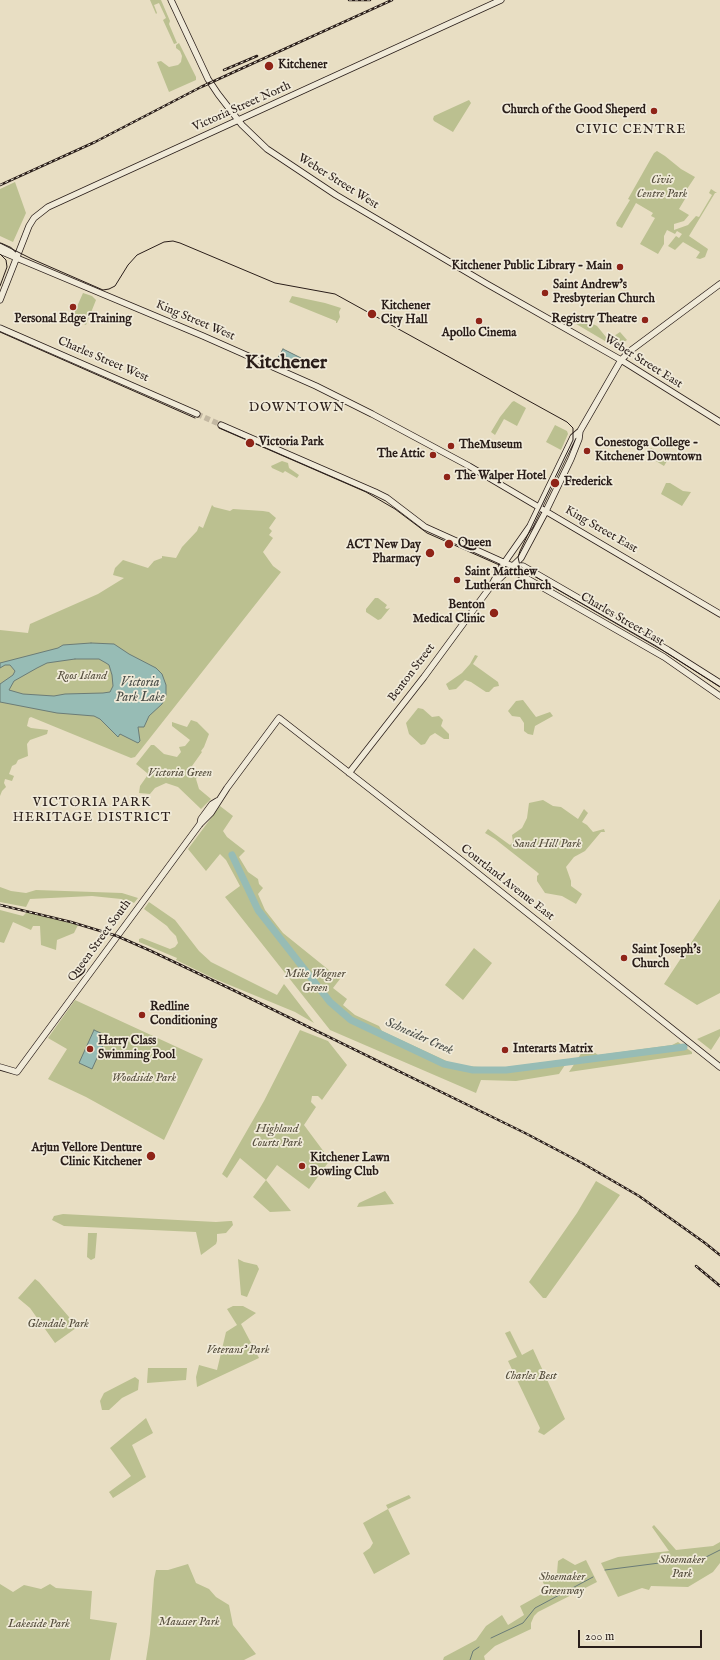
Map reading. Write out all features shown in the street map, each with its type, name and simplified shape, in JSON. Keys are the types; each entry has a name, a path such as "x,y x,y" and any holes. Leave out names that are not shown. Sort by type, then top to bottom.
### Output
{"main road":[{"name":"Weber Street West","path":"171,0 208,79 238,121 258,142 313,180 447,261 553,322"},
{"name":"Victoria Street North","path":"0,300 29,226 34,218 48,207 501,0"},
{"name":"King Street West","path":"0,246 9,250 16,257"},
{"name":"King Street West","path":"0,251 107,295 316,386 406,431 469,466"},
{"path":"580,431 621,360 630,351 720,284"},
{"name":"Weber Street East","path":"553,322 621,360 720,422"},
{"name":"Charles Street West","path":"0,328 197,414"},
{"name":"Charles Street East","path":"221,425 375,492 387,498 425,527 505,563 513,566 523,566 668,650 720,683"},
{"name":"Benton Street","path":"349,772 424,677 491,586 530,526 567,448 574,436 580,431"},
{"name":"Benton Street","path":"491,586 521,558 571,459 579,439 580,431"},
{"name":"King Street East","path":"469,466 720,614"},
{"path":"521,558 523,566"},
{"name":"Charles Street East","path":"513,566 519,574 664,657 720,696"},
{"name":"Courtland Avenue East","path":"279,718 720,1067"},
{"name":"Queen Street South","path":"0,1067 18,1072 200,824 208,817 279,718"}],"green space":[{"path":"150,0 161,0 177,43 174,44 163,20 166,18 159,3 154,5 156,14"},
{"path":"179,43 196,77 196,80 169,92 157,62 161,61 169,67 178,65 181,62 182,56 180,51 176,48 176,45"},
{"path":"469,100 471,103 453,132 434,121 434,116"},
{"name":"Civic Centre Park","path":"657,151 681,169 695,177 685,192 688,194 679,209 689,215 684,221 674,224 674,230 688,225 696,216 699,217 712,195 709,193 711,189 717,193 715,193 689,236 708,249 705,257 700,259 696,258 700,252 683,242 675,250 668,246 676,236 679,238 682,234 677,231 675,234 667,230 664,236 664,244 658,254 640,244 655,218 651,216 653,213 636,203 622,228 617,226 616,223 630,200 628,199 654,153"},
{"path":"15,182 26,213 13,242 0,236 0,189"},
{"path":"83,293 92,296 96,300 86,325 72,318"},
{"path":"292,296 341,308 339,312 340,317 337,323 336,321 289,302"},
{"path":"566,318 591,323 597,326 606,337 611,338 620,332 627,340 618,346 610,344"},
{"path":"514,401 526,408 517,426 504,419 495,435 491,432 500,417"},
{"path":"555,425 567,431 568,434 561,450 546,442"},
{"path":"651,448 666,457 668,455 670,456 664,466 646,455"},
{"path":"282,461 288,463 289,468 299,475 297,478 285,471 283,473 272,468 271,466"},
{"path":"666,483 670,483 683,491 691,492 682,506 661,494"},
{"name":"Roos Island","path":"212,505 214,507 230,511 233,509 269,512 276,518 269,528 272,531 269,535 273,538 263,552 273,566 281,572 135,757 131,758 31,717 29,718 27,726 31,728 48,730 47,734 30,740 27,744 28,756 18,760 16,764 12,766 9,774 14,776 12,781 5,779 4,783 6,787 0,796 0,630 28,633 30,624 98,594 124,578 113,575 115,568 123,560 148,568 154,561 162,558 162,556 176,558 182,547 197,531 199,526 203,528"},
{"path":"375,598 378,598 387,605 385,608 390,608 381,619 378,620 366,612 366,609"},
{"path":"475,655 478,656 473,664 498,682 499,686 494,687 489,692 486,692 471,682 465,680 456,689 449,690 446,684 462,673 470,664"},
{"path":"523,700 536,717 550,712 553,716 535,726 533,735 524,731 524,723 520,717 512,716 508,711 516,701"},
{"path":"418,708 423,709 432,717 439,716 443,720 441,726 449,734 449,739 444,739 435,733 430,736 425,744 421,745 409,734 406,723"},
{"name":"Victoria Green","path":"191,720 197,722 209,734 201,751 202,752 192,766 198,775 196,779 199,789 211,799 201,809 178,787 166,783 155,788 150,794 139,793 140,786 147,776 147,773 136,764 151,745 154,745 164,754 177,757 181,752 179,747 185,746 190,740 172,726 172,722 187,727"},
{"name":"Sand Hill Park","path":"543,800 553,806 561,807 578,819 584,809 588,813 582,822 593,832 604,829 605,832 601,832 585,851 574,857 566,867 571,881 571,886 582,894 576,904 562,896 545,893 537,881 537,876 539,874 537,872 495,839 485,833 488,829 510,845 513,842 512,835 522,828 527,818 529,803"},
{"name":"Mike Wagner Green","path":"220,806 233,816 223,831 227,837 245,851 239,857 248,872 258,879 259,884 263,888 258,894 265,910 283,933 340,979 333,988 347,999 343,1005 355,1015 379,1026 382,1031 453,1064 499,1068 569,1059 559,1074 516,1081 481,1080 476,1093 330,1030 225,897 240,886 226,860 220,854 206,871 188,849"},
{"path":"0,887 11,891 26,893 36,890 122,893 138,898 134,903 121,899 92,896 30,899 26,907 0,902"},
{"path":"720,899 720,993 697,1005 664,984"},
{"path":"149,902 175,920 199,951 211,962 277,995 284,984 314,1023 295,1012 215,979 176,960 177,958 139,942 139,939 142,938 170,949 175,947 178,943 176,936 167,926 144,909"},
{"path":"0,910 23,916 27,912 78,925 74,933 57,940 56,950 41,945 40,926 33,926 31,930 13,922 4,943 0,942"},
{"path":"474,948 492,963 463,1000 445,985"},
{"name":"Woodside Park","path":"75,1000 203,1059 164,1140 86,1097 48,1079 67,1049 48,1038"},
{"path":"720,1029 720,1036 711,1050 697,1039"},
{"name":"Highland Courts Park","path":"300,1030 328,1041 347,1065 322,1100 318,1096 312,1096 311,1102 316,1107 304,1125 330,1160 309,1189 277,1165 266,1180 240,1158 227,1178 222,1174 264,1101"},
{"path":"678,1042 692,1052 692,1054 569,1072 586,1046 598,1055 672,1045"},
{"path":"266,1180 291,1211 270,1212 253,1197"},
{"path":"596,1181 620,1195 546,1298 543,1298 529,1282 577,1213"},
{"path":"385,1191 394,1204 357,1207 359,1203"},
{"path":"63,1214 216,1222 232,1221 233,1225 226,1233 217,1234 216,1244 201,1255 196,1232 64,1226 52,1220 54,1216"},
{"path":"88,1233 97,1233 95,1258 91,1260 87,1257"},
{"path":"238,1259 257,1265 259,1269 247,1297 241,1295"},
{"name":"Glendale Park","path":"35,1279 75,1324 76,1328 55,1343 30,1308 18,1298"},
{"name":"Veterans' Park","path":"233,1306 243,1306 256,1313 241,1324 259,1358 197,1387 196,1377 199,1365 217,1370 226,1332 237,1325 227,1309"},
{"name":"Charles Best","path":"510,1331 522,1355 533,1349 565,1419 544,1435 538,1432 540,1428 508,1361 517,1357 505,1333"},
{"path":"148,1368 187,1368 186,1380 147,1383"},
{"path":"135,1377 139,1380 138,1390 122,1398 109,1410 102,1410 100,1401 104,1393"},
{"path":"146,1418 153,1433 132,1445 146,1477 113,1498 109,1492 131,1476 110,1448"},
{"path":"409,1495 411,1498 388,1509 386,1505"},
{"path":"388,1509 410,1554 374,1574 363,1553 370,1548 373,1543 363,1523"},
{"name":"Shoemaker Park","path":"654,1525 676,1550 713,1546 720,1542 720,1563 713,1572 688,1587 651,1586 649,1590 642,1588 618,1597 601,1563 618,1557 669,1551 652,1527"},
{"name":"Shoemaker Greenway","path":"563,1558 575,1565 586,1560 597,1582 538,1612 534,1616 531,1623 531,1629 495,1646 484,1656 485,1660 443,1660 444,1657 476,1640 486,1626 502,1615 508,1625 524,1615 520,1606 547,1591 542,1580 557,1573 558,1561"},
{"name":"Mausser Park","path":"188,1564 196,1583 209,1589 216,1597 229,1605 233,1625 256,1654 244,1660 146,1660 156,1570 168,1570"},
{"name":"Lakeside Park","path":"0,1584 13,1592 24,1585 41,1589 50,1584 56,1588 92,1591 90,1619 117,1623 110,1660 0,1660"}],"water":[{"path":"283,349 301,358 298,369 277,359"},
{"name":"Victoria Park Lake","path":"91,643 114,644 129,654 156,668 162,674 166,685 166,695 162,704 149,716 144,727 138,727 140,741 138,743 120,734 118,737 100,719 94,716 57,713 0,702 0,684 13,675 15,671 10,665 5,665 0,668 0,663 58,648 63,645","holes":["75,659 99,659 109,665 113,686 110,692 65,694 54,696 23,694 9,690 14,681 47,663"]},
{"path":"94,1030 107,1036 92,1069 79,1063"}],"waterway":[{"name":"Schneider Creek","path":"232,855 258,910 330,1002 351,1020 444,1064 473,1070 506,1070 684,1047"},
{"path":"605,1570 706,1557 720,1550"},
{"path":"491,1638 523,1623 535,1608 593,1577"},
{"path":"470,1660 473,1651 479,1647"}],"tunnel":[{"path":"197,414 221,425"}],"tram line":[{"path":"0,243 32,259 103,290 115,286 128,265 137,255 164,242 173,241 180,243 275,283 335,294 567,422 573,428 573,440 520,551 518,557 520,566 529,573 656,646 720,687"},
{"path":"0,254 6,260 7,267 0,286"},
{"path":"0,332 195,418"},
{"path":"219,428 366,492 395,509 427,533 497,564 527,575"}],"railway":[{"path":"349,0 370,0"},
{"path":"0,185 95,142 201,87 392,0"},
{"path":"224,70 257,56"},
{"path":"0,905 71,922 117,936 233,990 525,1133 582,1163 639,1196 720,1255"},
{"path":"696,1266 720,1286"}],"place":[{"name":"Kitchener","path":"269,66"},
{"name":"Church of the Good Sheperd","path":"654,111"},
{"name":"Kitchener Public Library - Main","path":"620,267"},
{"name":"Saint Andrew's Presbyterian Church","path":"545,293"},
{"name":"Personal Edge Training","path":"73,307"},
{"name":"Kitchener City Hall","path":"372,314"},
{"name":"Registry Theatre","path":"645,320"},
{"name":"Apollo Cinema","path":"479,321"},
{"name":"Victoria Park","path":"250,443"},
{"name":"TheMuseum","path":"451,446"},
{"name":"Conestoga College - Kitchener Downtown","path":"587,451"},
{"name":"The Attic","path":"433,455"},
{"name":"The Walper Hotel","path":"447,477"},
{"name":"Frederick","path":"555,483"},
{"name":"Queen","path":"449,544"},
{"name":"ACT New Day Pharmacy","path":"430,553"},
{"name":"Saint Matthew Lutheran Church","path":"457,580"},
{"name":"Benton Medical Clinic","path":"494,613"},
{"name":"Saint Joseph's Church","path":"624,958"},
{"name":"Redline Conditioning","path":"142,1015"},
{"name":"Harry Class Swimming Pool","path":"90,1049"},
{"name":"Interarts Matrix","path":"505,1050"},
{"name":"Arjun Vellore Denture Clinic Kitchener","path":"151,1156"},
{"name":"Kitchener Lawn Bowling Club","path":"302,1166"}],"district":[{"name":"CIVIC CENTRE","path":"631,130"},
{"name":"Kitchener","path":"286,364"},
{"name":"DOWNTOWN","path":"297,408"},
{"name":"VICTORIA PARK HERITAGE DISTRICT","path":"92,810"}]}
